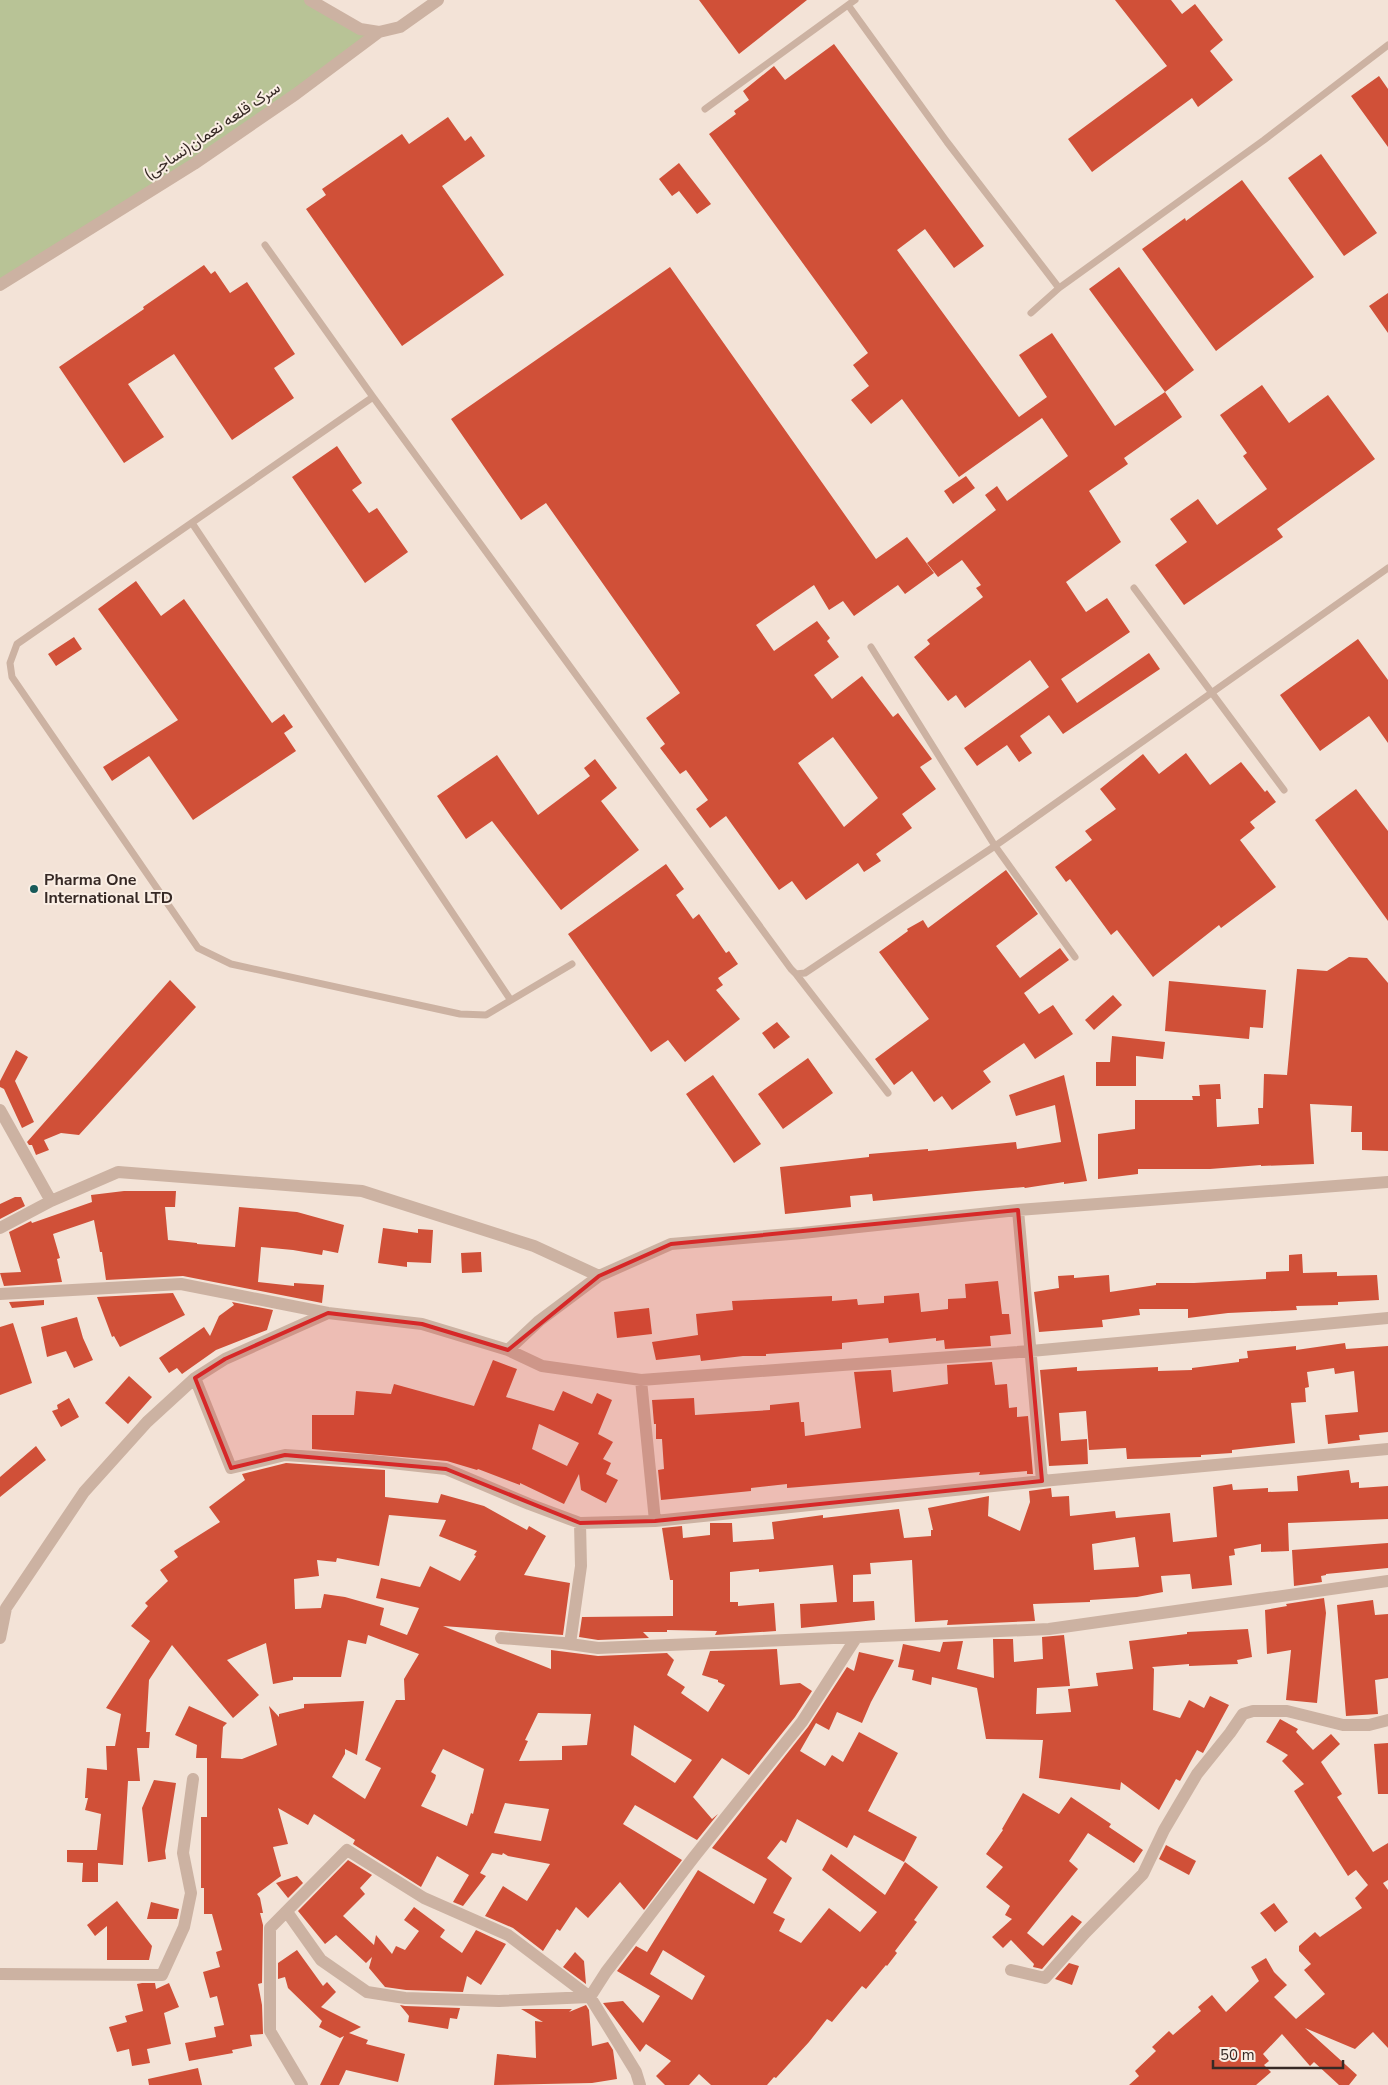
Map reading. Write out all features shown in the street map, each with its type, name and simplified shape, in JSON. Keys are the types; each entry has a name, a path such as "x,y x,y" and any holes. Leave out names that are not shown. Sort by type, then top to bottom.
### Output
{"street":[{"path":"310,0 360,29 379,32"},
{"name":"سرک قلعه نعمان(نساجی)","path":"0,285 194,164 296,94 379,32 400,27 438,0"},
{"path":"0,1110 51,1201"},
{"path":"0,1228 51,1201 118,1172 362,1191 534,1246 599,1276"},
{"path":"508,1350 539,1321 599,1276 671,1244 802,1233 1018,1210 1388,1182"},
{"path":"1018,1210 1042,1481"},
{"path":"0,1294 181,1284 328,1313 422,1324 508,1350 542,1366 641,1380 1031,1351 1388,1318"},
{"path":"0,1638 6,1608 84,1492 147,1422 195,1378 225,1358 328,1313"},
{"path":"195,1378 231,1468 285,1455 373,1461 446,1469 580,1523 654,1520 1388,1449"},
{"path":"641,1380 654,1520"},
{"path":"570,1644 582,1566 580,1523"},
{"path":"502,1638 598,1648 1049,1629 1388,1581"},
{"path":"590,1996 606,1972 694,1857 802,1722 856,1638"},
{"path":"1010,1970 1045,1978 1085,1933 1143,1874 1164,1830 1198,1774 1243,1714 1253,1711 1287,1711 1343,1725 1369,1725 1388,1720"},
{"path":"0,1974 162,1975 184,1927 191,1893 183,1852 193,1779"},
{"path":"302,2085 270,2030 270,1928 347,1850 424,1898 508,1935 590,1996 636,2072 640,2085"},
{"path":"287,1912 321,1960 367,1992 405,1998 499,2001 590,1996"}],"lane":[{"path":"705,109 855,0"},
{"path":"848,5 947,142 1059,288"},
{"path":"1031,312 1059,288 1264,140 1388,45"},
{"path":"265,245 373,397 791,969 888,1093"},
{"path":"373,397 17,644 10,663 12,677 198,948 231,964 460,1014 486,1015 510,999 572,964"},
{"path":"192,523 510,999"},
{"path":"796,974 804,973 995,846 1388,568"},
{"path":"1134,588 1284,790"},
{"path":"871,647 995,846 1075,957"}],"highlighted area":[{"path":"1018,1210 1042,1481 655,1521 580,1523 446,1469 285,1455 231,1468 195,1378 225,1359 328,1313 422,1324 508,1350 599,1276 671,1244"}],"green space":[{"path":"0,0 310,0 379,32 296,94 0,285"}],"building":[{"path":"699,0 807,0 739,54"},
{"path":"1115,0 1171,0 1182,14 1195,4 1223,40 1210,51 1233,80 1198,107 1192,98 1092,172 1068,139 1167,66"},
{"path":"834,44 984,246 954,268 925,229 897,250 1019,417 1047,397 1019,355 1052,333 1115,426 1165,392 1182,417 1124,458 1128,464 1089,491 1121,542 1066,582 1086,612 1107,598 1130,632 1061,679 1077,703 1149,653 1160,669 1063,734 1049,715 1020,736 1032,753 1019,762 1007,745 977,766 964,748 1049,687 1030,660 965,708 956,695 948,701 914,657 930,644 927,640 983,597 976,588 981,585 962,560 938,577 927,563 996,510 985,495 997,486 1007,501 1068,456 1042,418 959,477 902,399 871,424 851,400 869,386 853,365 868,353 709,134 736,114 734,111 749,100 743,91 774,66 785,80"},
{"path":"1379,76 1388,89 1388,147 1351,96"},
{"path":"448,117 465,141 471,136 485,156 442,186 504,275 402,346 306,209 326,195 322,189 402,134 409,144"},
{"path":"1321,154 1377,233 1344,256 1288,178"},
{"path":"679,163 711,204 697,214 679,191 672,196 659,179"},
{"path":"1242,180 1314,277 1216,351 1142,249 1185,218 1186,221"},
{"path":"204,265 211,274 215,271 230,293 247,282 295,354 274,368 294,398 232,440 174,354 128,384 164,437 124,463 59,367"},
{"path":"670,267 876,559 907,537 934,573 905,594 898,585 854,616 843,601 829,610 814,585 756,625 774,651 817,621 830,638 827,641 839,657 814,675 832,699 862,676 893,717 898,713 932,759 920,767 936,789 902,814 912,828 876,854 881,861 864,872 858,863 806,900 792,881 779,890 726,816 710,828 696,809 708,800 686,770 680,774 660,748 665,744 646,718 680,693 546,503 521,520 451,419","holes":["833,737 878,798 844,827 798,763"]},
{"path":"1119,267 1194,370 1165,392 1089,289"},
{"path":"1388,293 1388,333 1369,306"},
{"path":"1262,385 1289,423 1328,395 1375,459 1277,529 1283,537 1184,605 1155,565 1187,542 1170,519 1198,499 1217,525 1267,489 1243,456 1247,453 1220,415"},
{"path":"337,446 362,483 352,490 369,513 377,508 408,552 365,583 292,477"},
{"path":"966,476 975,488 953,504 944,491"},
{"path":"136,581 161,616 184,599 272,723 284,714 293,727 284,733 296,751 193,820 149,756 112,781 103,767 178,720 98,609"},
{"path":"74,637 82,649 56,666 48,654"},
{"path":"1358,639 1388,680 1388,743 1369,716 1320,751 1280,695"},
{"path":"1186,753 1210,785 1241,762 1265,792 1267,790 1276,802 1250,822 1255,828 1240,840 1276,887 1221,928 1219,925 1153,977 1117,930 1111,935 1070,879 1066,882 1055,867 1092,840 1085,831 1116,809 1100,789 1143,754 1159,774"},
{"path":"497,755 538,815 590,776 584,768 595,759 617,788 601,801 639,850 561,910 492,821 466,839 437,796"},
{"path":"1356,789 1388,831 1388,921 1315,820"},
{"path":"666,864 684,889 676,895 693,919 699,914 726,953 729,951 738,964 718,978 723,985 716,990 740,1019 685,1062 668,1040 651,1052 568,934"},
{"path":"1006,870 1038,914 996,946 1020,978 1060,948 1069,960 1024,993 1039,1014 1053,1005 1073,1034 1035,1059 1024,1043 983,1071 991,1082 952,1110 942,1096 934,1102 912,1071 894,1085 875,1059 929,1019 879,952 908,931 907,929 923,920 928,928"},
{"path":"1349,957 1367,958 1388,983 1388,1151 1362,1150 1362,1132 1351,1132 1352,1106 1310,1104 1314,1164 1261,1165 1210,1169 1138,1169 1138,1174 1098,1179 1098,1134 1135,1129 1135,1100 1193,1100 1192,1096 1200,1096 1199,1085 1220,1084 1221,1099 1216,1099 1217,1127 1259,1124 1258,1108 1263,1108 1264,1074 1287,1075 1297,969 1327,971"},
{"path":"170,980 196,1007 79,1135 61,1133 44,1140 49,1150 36,1155 32,1145 29,1145 27,1142"},
{"path":"1169,981 1266,990 1263,1028 1250,1027 1249,1039 1165,1031"},
{"path":"1113,995 1122,1005 1094,1030 1085,1020"},
{"path":"777,1022 790,1037 774,1049 762,1033"},
{"path":"1112,1036 1165,1042 1163,1059 1136,1056 1136,1086 1096,1086 1096,1062 1110,1062"},
{"path":"16,1050 28,1057 15,1081 34,1122 22,1128 4,1089 0,1087 0,1081"},
{"path":"808,1058 833,1093 783,1129 758,1094"},
{"path":"713,1075 761,1144 734,1163 686,1094"},
{"path":"1064,1075 1087,1181 873,1201 872,1194 850,1196 851,1207 785,1214 780,1167 869,1157 869,1154 928,1149 928,1151 1016,1142 1017,1149 1061,1142 1055,1105 1016,1116 1009,1095"},
{"path":"124,1191 176,1191 175,1207 165,1207 168,1240 235,1247 239,1207 297,1212 344,1225 338,1253 323,1250 322,1255 261,1247 258,1282 294,1286 294,1283 324,1285 322,1303 183,1276 106,1280 102,1252 100,1252 94,1220 53,1234 60,1258 57,1259 62,1282 4,1286 0,1273 21,1272 9,1232 31,1221 32,1223 92,1202 91,1195"},
{"path":"15,1197 21,1197 25,1206 0,1219 0,1204"},
{"path":"383,1228 418,1233 418,1229 433,1230 431,1263 407,1262 407,1267 378,1263"},
{"path":"481,1252 482,1272 462,1273 461,1253"},
{"path":"1302,1254 1303,1273 1337,1272 1337,1276 1377,1275 1379,1300 1338,1302 1338,1305 1296,1306 1297,1310 1228,1313 1188,1318 1188,1309 1139,1309 1140,1315 1102,1320 1103,1327 1039,1332 1034,1292 1059,1288 1058,1276 1074,1275 1074,1278 1109,1275 1110,1292 1156,1285 1156,1283 1266,1279 1266,1272 1289,1271 1289,1255"},
{"path":"998,1281 1002,1314 1009,1314 1011,1334 990,1336 991,1346 945,1349 944,1340 936,1341 936,1338 889,1343 888,1338 842,1343 842,1349 701,1361 700,1355 656,1360 652,1342 698,1335 696,1314 733,1310 732,1301 832,1296 832,1301 857,1299 858,1305 884,1303 884,1296 919,1293 921,1312 948,1309 948,1299 966,1298 965,1284"},
{"path":"173,1293 185,1315 120,1347 114,1336 112,1337 97,1297"},
{"path":"44,1300 44,1305 12,1308 9,1302"},
{"path":"232,1302 273,1310 267,1330 216,1350 182,1374 177,1368 169,1373 159,1358 204,1327 210,1336 219,1316 234,1305"},
{"path":"649,1308 652,1334 617,1338 614,1312"},
{"path":"77,1317 83,1338 93,1360 74,1368 66,1351 47,1357 41,1327"},
{"path":"13,1323 32,1383 0,1395 0,1327"},
{"path":"1345,1343 1346,1349 1388,1346 1388,1432 1359,1435 1360,1440 1328,1444 1325,1415 1358,1412 1354,1371 1335,1374 1334,1368 1307,1372 1309,1387 1305,1388 1306,1402 1291,1403 1295,1443 1232,1450 1232,1453 1201,1455 1201,1457 1127,1459 1126,1448 1089,1450 1086,1411 1059,1413 1061,1441 1087,1439 1088,1464 1049,1466 1040,1370 1077,1367 1077,1371 1158,1367 1158,1371 1192,1370 1192,1368 1239,1362 1239,1359 1248,1358 1247,1351 1296,1346 1296,1350"},
{"path":"493,1360 517,1369 506,1397 554,1411 563,1391 592,1404 597,1393 612,1400 598,1434 613,1442 603,1459 611,1463 606,1474 618,1480 606,1503 581,1490 579,1474 564,1504 520,1483 520,1485 478,1469 447,1461 312,1449 312,1415 354,1415 356,1391 391,1394 394,1384 474,1406","holes":["539,1424 579,1443 567,1466 532,1449"]},
{"path":"992,1362 995,1385 1007,1384 1009,1408 1017,1407 1017,1417 1028,1416 1033,1474 1027,1474 1027,1471 979,1475 980,1472 787,1488 787,1484 751,1488 751,1491 661,1500 658,1470 664,1469 662,1439 656,1439 656,1424 654,1424 652,1400 694,1398 695,1415 770,1410 770,1405 799,1402 801,1422 804,1422 805,1436 861,1428 854,1372 891,1370 893,1392 948,1384 947,1365"},
{"path":"129,1376 152,1397 128,1424 105,1403"},
{"path":"69,1398 79,1417 61,1427 52,1411 58,1409 57,1405"},
{"path":"36,1446 46,1460 0,1497 0,1477"},
{"path":"286,1463 385,1470 385,1497 438,1503 441,1494 484,1506 527,1530 529,1526 546,1536 524,1575 570,1583 563,1635 443,1626 551,1669 551,1650 598,1656 667,1653 674,1660 667,1675 685,1687 681,1693 708,1712 725,1685 718,1682 718,1680 702,1675 710,1651 777,1649 780,1685 800,1683 812,1691 795,1717 749,1775 722,1758 693,1797 712,1819 718,1814 697,1840 635,1805 623,1824 682,1860 644,1910 620,1882 588,1918 576,1907 560,1931 557,1929 543,1951 513,1928 485,1916 503,1886 527,1901 550,1864 508,1856 503,1853 502,1855 492,1853 480,1873 486,1876 463,1906 453,1902 469,1875 437,1856 421,1887 353,1844 355,1840 314,1814 308,1825 278,1808 288,1844 273,1847 281,1876 257,1894 260,1898 263,1913 260,1913 263,1925 262,1983 258,1984 262,2005 263,2034 250,2035 252,2046 232,2050 233,2053 189,2061 185,2043 216,2037 214,2027 224,2025 217,1996 210,1998 203,1972 220,1967 216,1952 222,1950 212,1914 204,1914 204,1888 201,1888 201,1817 207,1817 207,1758 196,1758 197,1745 175,1735 189,1706 227,1723 223,1727 221,1758 242,1759 277,1745 269,1706 279,1717 279,1714 304,1708 304,1704 364,1701 357,1755 345,1749 345,1754 332,1777 365,1799 381,1768 365,1760 396,1700 405,1700 404,1679 419,1654 368,1635 366,1644 348,1640 341,1677 293,1677 293,1680 273,1684 266,1643 227,1660 259,1695 233,1718 172,1645 149,1680 146,1732 150,1732 149,1748 137,1748 140,1781 128,1781 123,1865 98,1863 98,1882 82,1882 83,1863 67,1862 67,1850 97,1850 101,1814 85,1810 88,1798 85,1798 87,1768 107,1770 106,1746 115,1746 121,1714 106,1708 150,1641 131,1626 148,1606 145,1603 168,1581 160,1570 178,1557 174,1551 220,1522 209,1507 245,1480 242,1474","holes":["389,1515 446,1520 439,1536 477,1551 474,1555 476,1556 460,1581 430,1566 420,1587 381,1578 376,1598 419,1608 407,1635 380,1625 384,1608 345,1597 324,1594 321,1608 295,1609 294,1579 319,1576 317,1560 336,1562 337,1558 379,1566","538,1713 591,1714 587,1745 562,1746 562,1760 519,1761 528,1741 525,1740","634,1725 692,1760 675,1783 631,1755","443,1749 484,1769 473,1814 471,1813 467,1826 421,1806 436,1775 431,1772","505,1803 549,1809 541,1841 494,1833"]},
{"path":"1349,1470 1351,1483 1359,1482 1359,1488 1388,1486 1388,1519 1288,1523 1289,1551 1261,1552 1261,1544 1234,1549 1235,1555 1229,1556 1232,1585 1192,1589 1190,1574 1161,1576 1163,1592 1137,1597 1090,1600 1090,1602 1033,1604 1035,1621 947,1625 948,1620 915,1622 912,1560 870,1563 871,1574 853,1575 853,1602 874,1601 875,1620 801,1628 800,1604 837,1602 833,1565 759,1572 759,1569 730,1572 730,1602 738,1602 738,1606 774,1603 776,1631 715,1635 717,1631 667,1630 667,1632 643,1632 649,1638 598,1640 579,1637 582,1617 673,1616 673,1580 670,1580 662,1528 682,1526 683,1538 710,1535 710,1523 732,1523 733,1542 774,1539 772,1522 823,1515 823,1518 899,1509 904,1538 931,1536 931,1530 933,1530 928,1508 989,1496 988,1516 1020,1531 1030,1502 1029,1491 1051,1488 1052,1497 1069,1496 1070,1516 1115,1511 1116,1518 1170,1513 1173,1542 1217,1537 1213,1487 1232,1484 1233,1490 1268,1488 1268,1492 1298,1491 1297,1476","holes":["1135,1537 1139,1567 1094,1570 1092,1544"]},
{"path":"1388,1543 1388,1568 1326,1574 1321,1576 1322,1582 1294,1586 1292,1550"},
{"path":"1324,1598 1326,1613 1317,1703 1286,1700 1291,1650 1267,1654 1265,1610 1287,1606 1286,1604"},
{"path":"1373,1600 1375,1615 1388,1614 1388,1678 1375,1680 1378,1714 1346,1716 1337,1605"},
{"path":"1248,1629 1252,1657 1237,1660 1238,1664 1189,1666 1189,1664 1152,1667 1154,1669 1153,1710 1180,1718 1189,1700 1204,1708 1210,1696 1229,1705 1203,1753 1197,1750 1180,1781 1176,1779 1159,1810 1121,1782 1120,1790 1039,1778 1043,1740 986,1739 977,1688 932,1677 931,1685 912,1680 914,1670 898,1667 903,1644 940,1652 943,1642 963,1641 957,1669 994,1678 993,1639 1013,1639 1014,1662 1043,1659 1042,1637 1064,1635 1070,1686 1037,1688 1036,1714 1071,1712 1068,1689 1098,1686 1096,1673 1133,1669 1129,1641 1187,1634 1187,1632"},
{"path":"859,1652 894,1660 862,1723 837,1712 829,1730 816,1723 800,1751 825,1766 832,1755 843,1762 859,1732 898,1753 868,1811 917,1837 904,1862 854,1835 847,1848 797,1819 786,1843 781,1840 767,1858 792,1878 773,1913 785,1919 779,1931 801,1943 829,1908 860,1932 877,1912 822,1870 831,1854 885,1895 905,1862 938,1887 914,1920 917,1922 895,1951 897,1953 887,1966 866,1989 862,1986 832,2022 827,2019 809,2042 776,2078 774,2077 767,2085 711,2085 699,2074 689,2085 665,2085 656,2076 671,2061 646,2044 640,2052 603,2003 623,2001 643,2023 660,1996 617,1971 636,1946 647,1952 698,1870 754,1904 767,1879 712,1848 808,1727 847,1667 854,1671","holes":["663,1950 705,1976 692,2000 650,1974"]},
{"path":"1280,1719 1298,1729 1296,1732 1313,1750 1331,1734 1340,1744 1321,1762 1342,1794 1337,1797 1373,1852 1388,1843 1388,1880 1383,1883 1388,1890 1388,2048 1373,2032 1355,2049 1305,2028 1357,2075 1349,2085 1339,2085 1314,2062 1310,2066 1282,2034 1263,2054 1269,2061 1264,2065 1271,2072 1256,2085 1129,2085 1139,2076 1135,2071 1156,2051 1152,2047 1169,2031 1173,2035 1201,2011 1198,2007 1212,1995 1226,2012 1259,1981 1251,1967 1266,1958 1274,1972 1287,1985 1274,1997 1296,2019 1325,1994 1304,1970 1311,1964 1299,1951 1299,1946 1315,1932 1320,1937 1362,1908 1355,1898 1368,1885 1356,1870 1348,1876 1294,1791 1304,1784 1282,1761 1288,1755 1266,1742"},
{"path":"1388,1743 1388,1794 1378,1794 1374,1744"},
{"path":"154,1780 176,1783 165,1851 166,1859 148,1862 142,1808"},
{"path":"1023,1793 1059,1814 1071,1797 1111,1824 1109,1827 1143,1850 1134,1863 1088,1833 1069,1861 1078,1869 1027,1933 1043,1946 1072,1915 1082,1922 1042,1969 1033,1967 1034,1964 1011,1940 1003,1948 992,1937 1012,1919 1005,1915 1010,1906 986,1887 1003,1867 986,1854 1003,1830"},
{"path":"1166,1845 1196,1861 1189,1875 1159,1859"},
{"path":"348,1860 372,1875 360,1888 365,1894 343,1916 374,1945 376,1935 392,1954 396,1946 405,1950 419,1931 404,1920 414,1907 445,1930 440,1937 462,1953 476,1930 506,1944 481,1985 467,1976 463,1992 406,1990 385,1987 369,1968 372,1957 366,1963 336,1935 325,1944 298,1911"},
{"path":"297,1876 303,1883 288,1898 276,1883"},
{"path":"117,1901 152,1946 149,1960 107,1960 107,1926 95,1936 87,1925"},
{"path":"151,1902 179,1909 177,1919 147,1919"},
{"path":"1274,1903 1288,1922 1275,1932 1260,1913"},
{"path":"297,1950 323,1986 327,1982 336,1992 321,2007 361,2027 349,2033 368,2040 366,2044 405,2054 398,2082 346,2070 339,2085 320,2085 344,2036 340,2038 319,2027 322,2021 288,1988 285,1977 278,1979 278,1963"},
{"path":"575,1952 584,1961 586,1984 563,1967"},
{"path":"1069,1963 1079,1966 1072,1985 1055,1979"},
{"path":"155,1983 156,1989 169,1983 179,2007 164,2013 171,2044 147,2049 150,2063 132,2066 129,2049 117,2052 109,2027 127,2022 125,2016 143,2011 137,1984"},
{"path":"400,2005 460,2008 457,2019 450,2018 448,2029 408,2022 409,2016"},
{"path":"586,2005 589,2010 592,2046 608,2042 613,2050 617,2079 592,2083 494,2085 497,2054 536,2058 535,2021 543,2022 521,2009 572,2009 569,2012"},
{"path":"198,2068 202,2085 149,2085 148,2079"}],"place":[{"name":"Pharma One International LTD","path":"34,889"}]}
